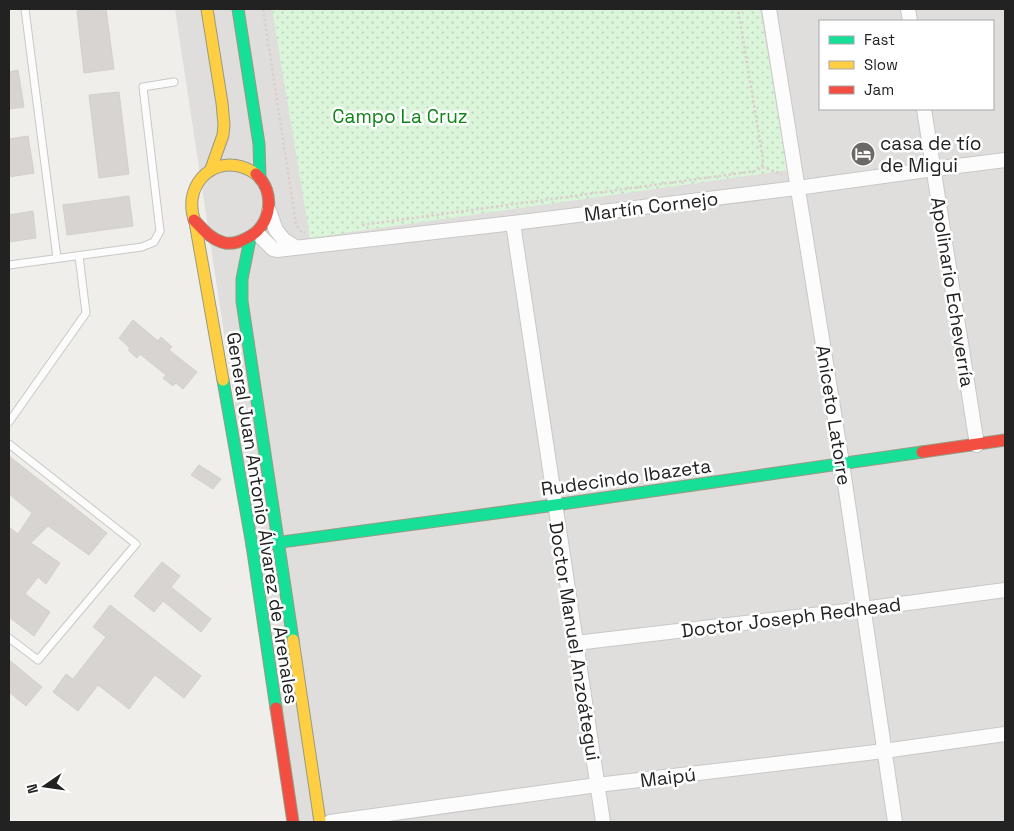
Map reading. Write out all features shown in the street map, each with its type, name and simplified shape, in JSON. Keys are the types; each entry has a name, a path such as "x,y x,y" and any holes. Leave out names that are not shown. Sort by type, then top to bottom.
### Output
{"main road":[{"name":"General Juan Antonio Álvarez de Arenales","path":"207,9 224,124 223,135 211,169 200,179 193,192 191,206 252,546 293,822"},
{"path":"238,9 259,144 260,178"},
{"path":"211,169 223,164 234,164 253,172 267,188 270,200 269,211"},
{"name":"General Juan Antonio Álvarez de Arenales","path":"269,211 263,226 253,236 242,279 242,301 320,822"},
{"path":"194,220 207,236 218,242 234,243 253,236"},
{"name":"Rudecindo Ibazeta","path":"252,546 555,505 1005,440"}],"street":[{"name":"Aniceto Latorre","path":"769,9 842,463 895,822"},
{"name":"Apolinario Echeverría","path":"924,110 977,445"},
{"name":"Martín Cornejo","path":"253,236 273,249 295,247 513,223 796,183 1005,160"},
{"path":"269,211 276,230 284,240 295,247"},
{"name":"Doctor Manuel Anzoátegui","path":"513,223 603,822"},
{"name":"Doctor Joseph Redhead","path":"576,643 1005,590"},
{"name":"Maipú","path":"330,822 597,785 884,751 1005,734"}],"lane":[{"path":"25,9 57,258"},
{"path":"9,265 142,247 154,242 160,231 143,87 174,82"},
{"path":"9,422 86,313 79,256"},
{"path":"9,444 136,544 38,660 9,638"}],"path":[{"path":"263,9 296,224 300,231 305,233"},
{"path":"354,226 756,171 762,167 763,159 738,9"},
{"path":"762,167 796,183"}],"shaded area":[{"path":"175,9 1005,9 1005,822 298,822"}],"green space":[{"name":"Campo La Cruz","path":"272,9 760,9 788,170 310,238"}],"building":[{"path":"106,9 114,69 84,73 77,11"},
{"path":"18,70 24,107 9,109 9,72"},
{"path":"119,92 129,174 99,178 89,95"},
{"path":"28,136 34,173 9,177 9,139"},
{"path":"129,196 133,226 67,235 63,205"},
{"path":"33,211 36,238 9,242 9,215"},
{"path":"133,320 158,341 161,337 172,347 169,350 197,372 183,389 176,383 173,386 163,378 166,375 140,354 137,358 119,338"},
{"path":"9,456 107,533 89,555 48,526 31,543 60,563 46,584 38,577 25,594 50,612 34,636 9,617 9,527 18,534 32,513 9,494"},
{"path":"199,465 221,479 213,489 191,475"},
{"path":"162,562 180,576 171,587 211,619 201,632 163,601 154,612 134,596"},
{"path":"110,605 201,676 184,698 155,675 129,709 98,685 78,711 53,692 66,674 73,679 106,637 93,627"},
{"path":"9,660 42,687 26,706 9,692"}],"traffic: fast":[{"path":"238,9 259,144 260,178"},
{"path":"250,239 242,279 242,301 293,640"},
{"path":"223,380 252,545 276,708"},
{"path":"252,546 922,452"}],"traffic: slow":[{"path":"207,9 224,125 223,135 211,169"},
{"path":"223,380 192,207 193,194 198,182 206,173 217,167 229,165 242,167 256,174"},
{"path":"293,640 320,822"}],"traffic: jam":[{"path":"194,220 211,237 220,242 239,242 255,233 266,217 269,199 267,190 256,174"},
{"path":"922,452 1005,440"},
{"path":"276,708 293,822"}],"place":[{"name":"casa de tío de Migui","path":"863,154"}]}
